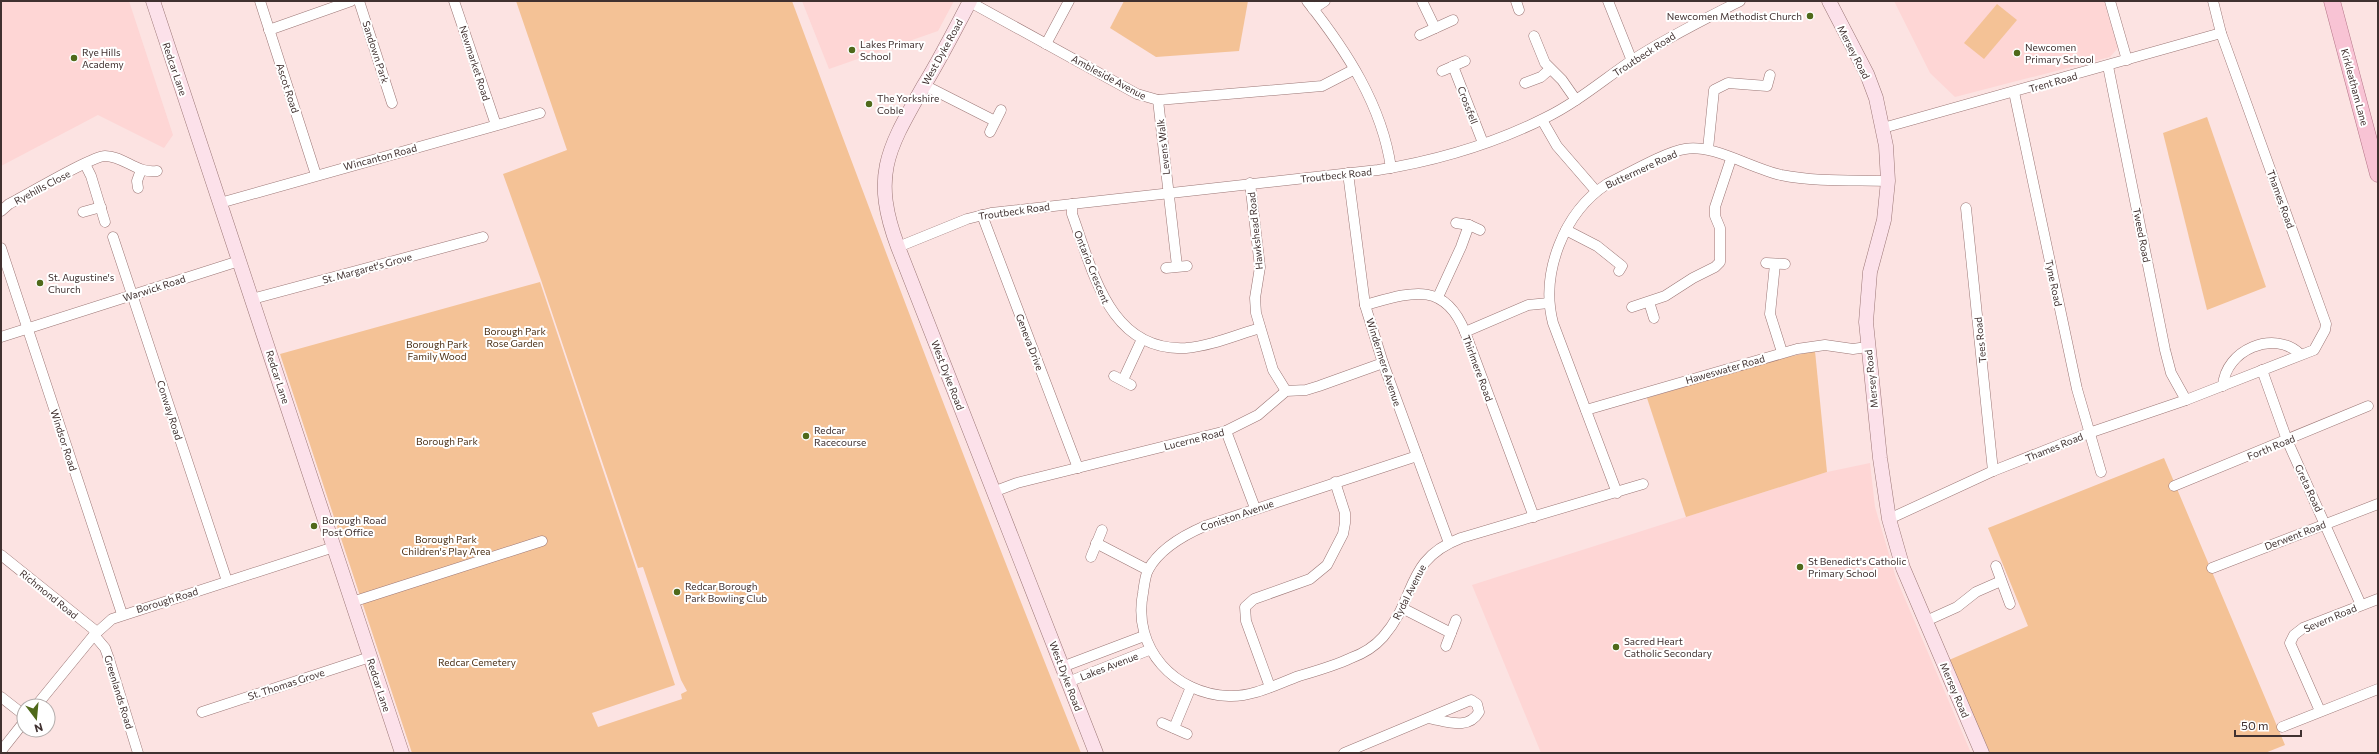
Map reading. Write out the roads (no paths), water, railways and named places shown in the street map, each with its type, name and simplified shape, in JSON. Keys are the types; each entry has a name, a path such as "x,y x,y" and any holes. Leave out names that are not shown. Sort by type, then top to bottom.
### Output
{"main road":[{"name":"Kirkleatham Lane","path":"2332,1 2378,174"}],"street":[{"name":"Redcar Lane","path":"153,1 402,753"},
{"name":"Ascot Road","path":"260,1 316,174"},
{"path":"269,30 351,1"},
{"name":"Sandown Park","path":"359,1 392,103"},
{"name":"Newmarket Road","path":"454,1 496,126"},
{"path":"1046,44 1069,1"},
{"path":"1307,1 1336,38 1353,70 1368,91 1388,151 1391,168"},
{"path":"1313,10 1326,1"},
{"path":"1422,1 1435,28"},
{"path":"1608,1 1632,61"},
{"name":"Troutbeck Road","path":"898,247 982,215 1391,168 1423,162 1483,143 1542,120 1576,100 1632,61 1677,33 1740,1"},
{"name":"Mersey Road","path":"1829,1 1867,74 1883,128 1888,181 1884,220 1870,272 1866,304 1868,347 1880,458 1889,519 1903,568 1982,753"},
{"path":"2110,1 2126,60"},
{"name":"Thames Road","path":"1889,519 1993,471 2089,433 2186,400 2300,354 2314,350 2325,330 2326,324 2221,33 2213,1"},
{"name":"Ambleside Avenue","path":"970,2 1137,94 1158,100 1322,86 1353,70"},
{"name":"West Dyke Road","path":"970,2 894,139 885,176 885,207 898,247 1096,753"},
{"path":"1420,34 1453,20"},
{"name":"Trent Road","path":"1883,128 2221,33"},
{"path":"1534,36 1545,63 1562,80 1576,100"},
{"path":"1442,71 1466,61"},
{"name":"Crossfell","path":"1453,66 1483,143"},
{"name":"Tweed Road","path":"2108,66 2165,350 2171,373 2186,400"},
{"path":"1525,83 1541,77 1550,69"},
{"path":"1708,149 1714,90 1728,83 1768,86 1770,75"},
{"path":"924,85 995,122"},
{"name":"Tyne Road","path":"2014,92 2076,389 2101,472"},
{"name":"Levens Walk","path":"1158,100 1168,193 1182,266 1166,268"},
{"path":"990,132 1002,110"},
{"name":"Wincanton Road","path":"220,203 316,174 540,113"},
{"path":"1542,120 1557,146 1596,191"},
{"name":"Buttermere Road","path":"1617,493 1553,323 1549,303 1554,261 1566,230 1576,213 1596,191 1684,149 1708,149 1731,159 1780,175 1811,179 1888,181"},
{"name":"Ryehills Close","path":"1,211 9,204 98,157 109,156 141,170 157,171"},
{"path":"1632,308 1665,296 1693,278 1715,267 1720,262 1720,228 1715,216 1715,207 1731,159"},
{"path":"84,164 91,176 105,222"},
{"path":"138,188 141,170"},
{"name":"Windermere Avenue","path":"1348,173 1365,305 1383,363 1449,543"},
{"name":"Hawkshead Road","path":"1250,183 1260,255 1260,274 1255,298 1260,328 1273,370 1286,391"},
{"name":"Ontario Crescent","path":"1072,204 1072,214 1108,307 1125,327 1142,339 1173,348 1187,348 1211,343 1260,328"},
{"path":"83,212 101,207"},
{"name":"Tees Road","path":"1966,208 1993,471"},
{"name":"Geneva Drive","path":"982,215 1078,468"},
{"path":"1456,223 1468,225 1480,230"},
{"path":"1438,297 1461,247 1468,225"},
{"path":"1566,230 1607,253 1622,266 1619,271"},
{"name":"Conway Road","path":"114,237 227,581"},
{"name":"St. Margaret's Grove","path":"252,299 483,237"},
{"name":"Windsor Road","path":"1,248 122,614"},
{"name":"Warwick Road","path":"1,337 239,261"},
{"path":"1775,264 1770,314 1782,352"},
{"name":"Thirlmere Road","path":"1365,305 1414,292 1438,297 1447,302 1454,311 1465,332 1534,517"},
{"path":"1649,302 1654,318"},
{"path":"1465,332 1528,306 1549,303"},
{"path":"1123,380 1142,339"},
{"path":"2223,386 2224,374 2238,354 2270,342 2294,347 2300,354"},
{"name":"Haweswater Road","path":"1586,410 1782,352 1825,345 1853,349 1868,347"},
{"path":"1286,391 1312,388 1383,363"},
{"name":"Greta Road","path":"2262,370 2287,440 2361,605"},
{"name":"Lucerne Road","path":"993,492 1017,483 1226,431 1258,415 1286,391"},
{"name":"Forth Road","path":"2174,486 2368,406"},
{"path":"1226,431 1255,508"},
{"name":"Coniston Avenue","path":"1148,570 1172,544 1183,536 1205,526 1255,508 1417,456"},
{"path":"1270,687 1246,621 1245,607 1254,599 1310,579 1327,565 1343,534 1345,523 1345,514 1334,482"},
{"name":"Rydal Avenue","path":"1149,650 1173,677 1191,687 1216,695 1232,696 1248,694 1270,687 1351,658 1368,649 1382,638 1402,608 1418,570 1427,558 1449,543 1617,493 1642,484"},
{"name":"Derwent Road","path":"2212,568 2325,523 2378,504"},
{"path":"1090,557 1102,530"},
{"path":"352,602 542,541"},
{"path":"1096,544 1148,570 1141,604 1144,636 1149,650"},
{"name":"Borough Road","path":"42,698 95,633 112,619 122,614 334,547"},
{"name":"Richmond Road","path":"1,555 95,633"},
{"path":"1996,566 2010,604"},
{"path":"1926,621 1957,608 1976,592 2001,581"},
{"name":"Severn Road","path":"2320,711 2290,644 2294,635 2303,628 2378,599"},
{"path":"1402,608 1451,633"},
{"path":"1446,646 1456,620"},
{"name":"Greenlands Road","path":"95,633 105,648 109,659 138,753"},
{"name":"Lakes Avenue","path":"1062,667 1144,636"},
{"name":"Lakes Avenue","path":"1068,682 1149,650"},
{"name":"St. Thomas Grove","path":"202,712 370,657"},
{"path":"1174,728 1191,687"},
{"path":"2282,727 2378,689"},
{"path":"1,697 16,709"},
{"path":"1344,753 1428,718"},
{"path":"1162,723 1187,734"},
{"path":"1,751 16,732"}],"place":[{"name":"Newcomen Methodist Church","path":"1810,16"},
{"name":"Lakes Primary School","path":"852,50"},
{"name":"Newcomen Primary School","path":"2017,53"},
{"name":"Rye Hills Academy","path":"74,58"},
{"name":"The Yorkshire Coble","path":"869,104"},
{"name":"St. Augustine's Church","path":"40,283"},
{"name":"Redcar Racecourse","path":"806,436"},
{"name":"Borough Road Post Office","path":"314,526"},
{"name":"St Benedict's Catholic Primary School","path":"1800,567"},
{"name":"Redcar Borough Park Bowling Club","path":"677,592"},
{"name":"Sacred Heart Catholic Secondary","path":"1616,647"}],"park label":[{"name":"Borough Park Rose Garden","path":"515,336"},
{"name":"Borough Park Family Wood","path":"437,350"},
{"name":"Borough Park","path":"447,441"},
{"name":"Borough Park Children's Play Area","path":"446,544"},
{"name":"Redcar Cemetery","path":"477,662"}]}
